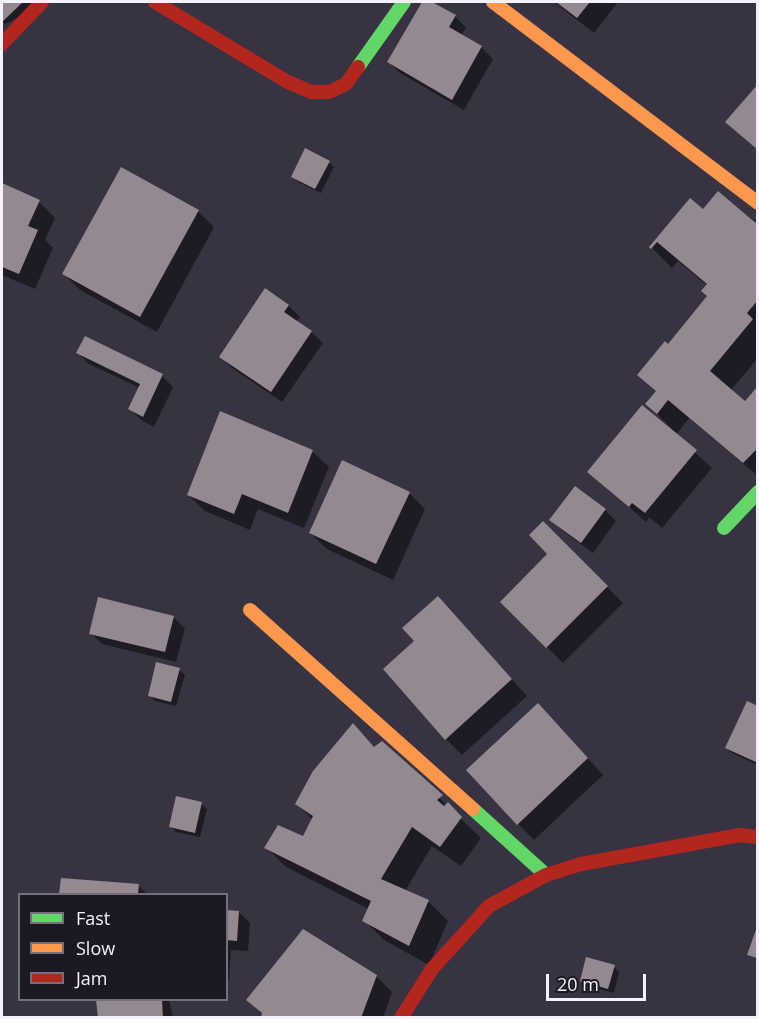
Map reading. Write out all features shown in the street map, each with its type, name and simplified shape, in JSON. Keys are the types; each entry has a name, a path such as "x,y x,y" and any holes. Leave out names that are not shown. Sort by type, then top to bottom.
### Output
{"street":[{"path":"2,44 42,2"},
{"path":"155,2 286,81 311,92 329,93 346,84 404,2"},
{"path":"493,2 758,204"},
{"path":"724,528 758,492"},
{"path":"250,610 546,875"},
{"path":"401,1017 432,969 489,906 546,875 581,864 740,836 758,837"}],"building":[{"path":"2,2 23,2 2,22"},
{"path":"422,2 432,2 456,15 449,27 482,46 452,100 387,62"},
{"path":"556,2 590,2 577,18"},
{"path":"758,84 758,150 725,122"},
{"path":"305,148 330,161 315,189 291,177"},
{"path":"121,167 199,210 140,317 62,274"},
{"path":"2,183 40,200 28,226 38,230 19,274 2,267"},
{"path":"718,191 758,225 758,300 747,313 753,319 710,371 745,401 758,386 758,448 743,463 668,400 657,414 645,404 656,391 637,375 665,341 668,344 707,296 701,291 707,284 657,242 651,249 649,247 690,198 703,209"},
{"path":"265,288 289,305 284,312 312,331 271,392 219,357"},
{"path":"85,336 163,374 143,417 128,409 140,384 76,353"},
{"path":"642,405 697,450 645,513 632,503 629,507 587,472"},
{"path":"220,411 313,450 288,513 242,494 234,514 187,495"},
{"path":"342,460 410,492 376,564 309,533"},
{"path":"575,486 606,509 581,543 549,520"},
{"path":"543,521 608,586 546,648 500,602 547,554 529,535"},
{"path":"438,596 512,679 445,740 383,669 414,641 402,628"},
{"path":"98,597 174,616 165,652 89,634"},
{"path":"156,662 180,668 171,702 148,696"},
{"path":"747,701 758,706 758,763 725,748"},
{"path":"538,703 588,758 517,825 466,770"},
{"path":"353,723 374,747 382,741 443,795 437,800 444,806 448,802 462,817 440,847 412,827 381,879 429,900 409,946 362,921 371,901 264,848 278,825 303,836 313,816 295,804 313,771"},
{"path":"176,796 202,802 195,833 169,827"},
{"path":"61,878 139,884 138,893 59,893"},
{"path":"228,910 239,911 237,941 228,940"},
{"path":"758,927 758,958 747,955"},
{"path":"303,929 377,975 361,1018 261,1018 262,1013 246,1000"},
{"path":"586,957 615,965 608,989 580,981"},
{"path":"96,1001 162,1001 163,1018 98,1018"}],"traffic: fast":[{"path":"358,67 404,2"},
{"path":"724,528 758,492"},
{"path":"473,809 546,875"}],"traffic: slow":[{"path":"493,2 758,203"},
{"path":"250,610 473,809"}],"traffic: jam":[{"path":"2,44 42,2"},
{"path":"155,2 286,81 311,92 329,92 346,84 358,67"},
{"path":"401,1018 432,969 489,906 546,875 581,864 740,835 758,837"}]}
